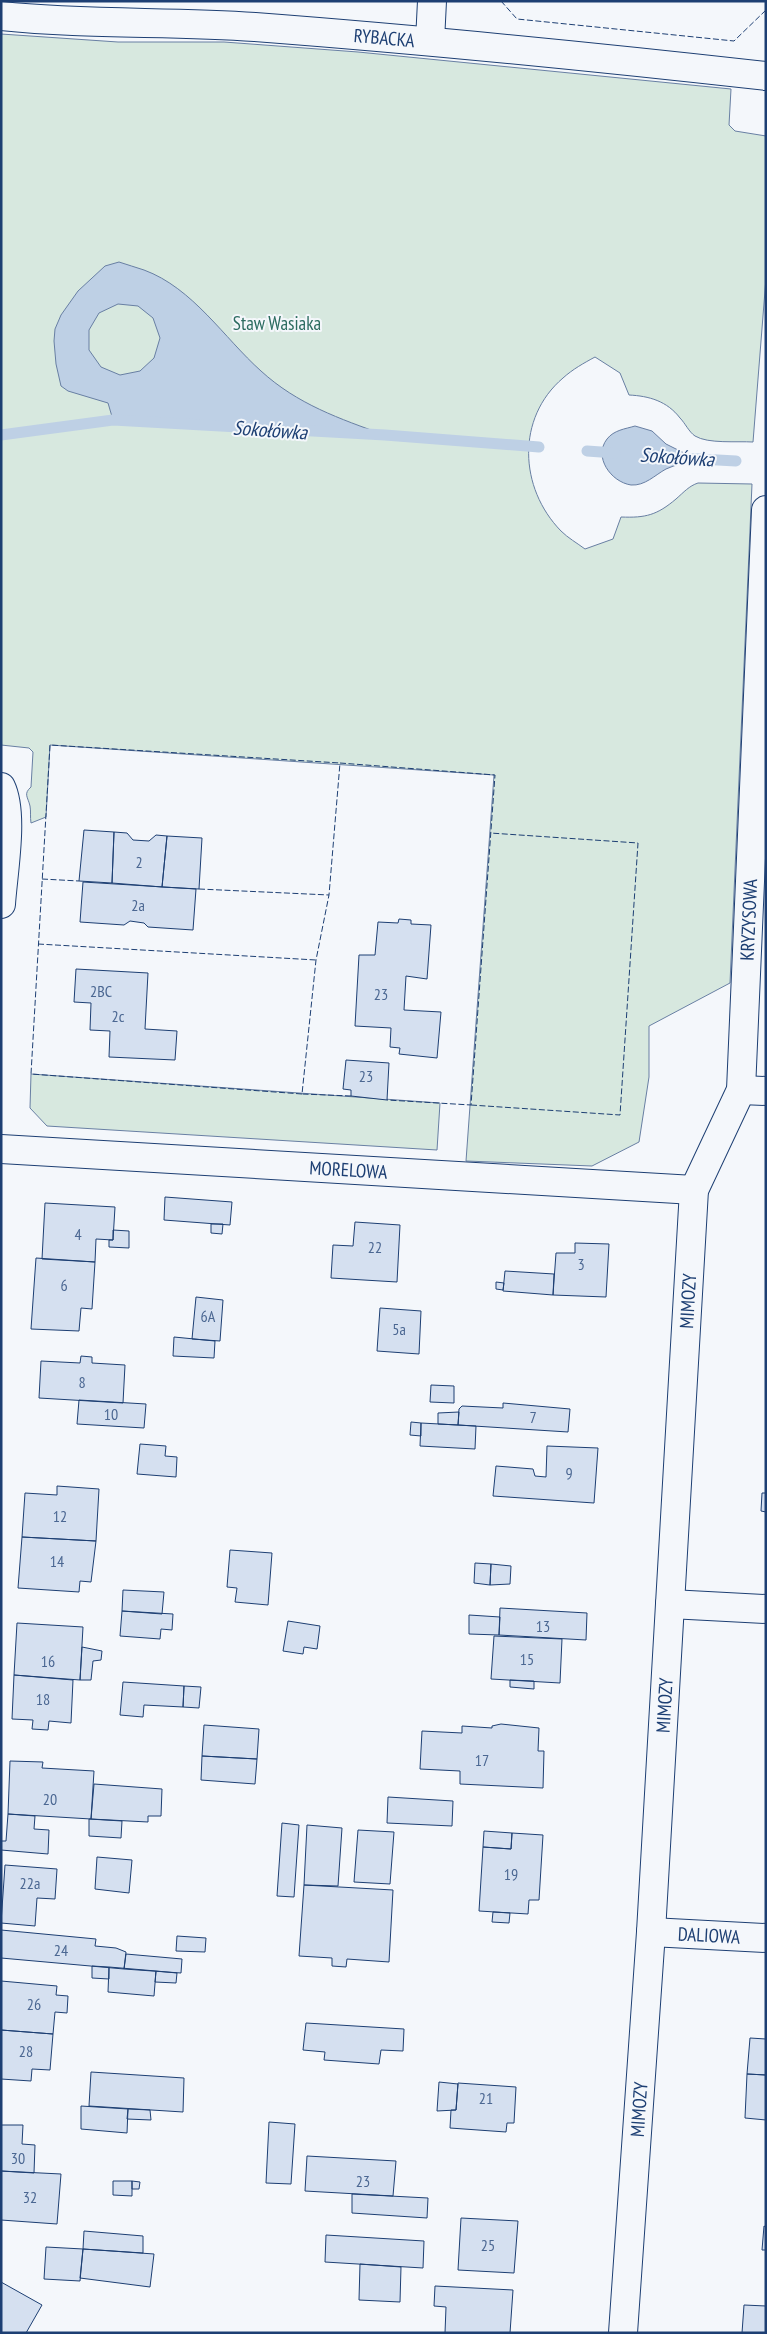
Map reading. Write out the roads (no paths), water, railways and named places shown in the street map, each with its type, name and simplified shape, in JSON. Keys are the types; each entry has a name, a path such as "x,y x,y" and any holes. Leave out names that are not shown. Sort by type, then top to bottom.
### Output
{"street":[{"path":"430,42 432,1"},
{"name":"RYBACKA","path":"1,16 69,11 430,42 766,76"},
{"name":"KRYZYSOWA","path":"753,1090 766,510"},
{"path":"1,787 6,802 7,817 1,904"},
{"name":"MIMOZY","path":"623,2333 651,1932 694,1190 753,1090"},
{"name":"MORELOWA","path":"1,1149 694,1190"},
{"path":"670,1604 766,1609"},
{"name":"DALIOWA","path":"651,1932 766,1938"}],"water":[{"name":"Staw Wasiaka","path":"119,262 162,278 193,301 247,358 289,393 304,402 352,423 385,435 113,420 108,403 68,391 61,386 56,364 54,341 55,329 61,315 78,291 105,266","holes":["118,304 138,306 153,318 160,338 154,358 140,371 120,375 101,367 89,350 89,330 99,313"]},
{"path":"635,426 652,431 666,444 696,459 666,469 641,484 631,485 624,483 606,468 603,461 603,446 613,434"}],"waterway":[{"name":"Sokołówka","path":"1,435 113,420 385,435 539,447"},
{"name":"Sokołówka","path":"587,451 615,453"},
{"name":"Sokołówka","path":"681,458 736,461"}]}
